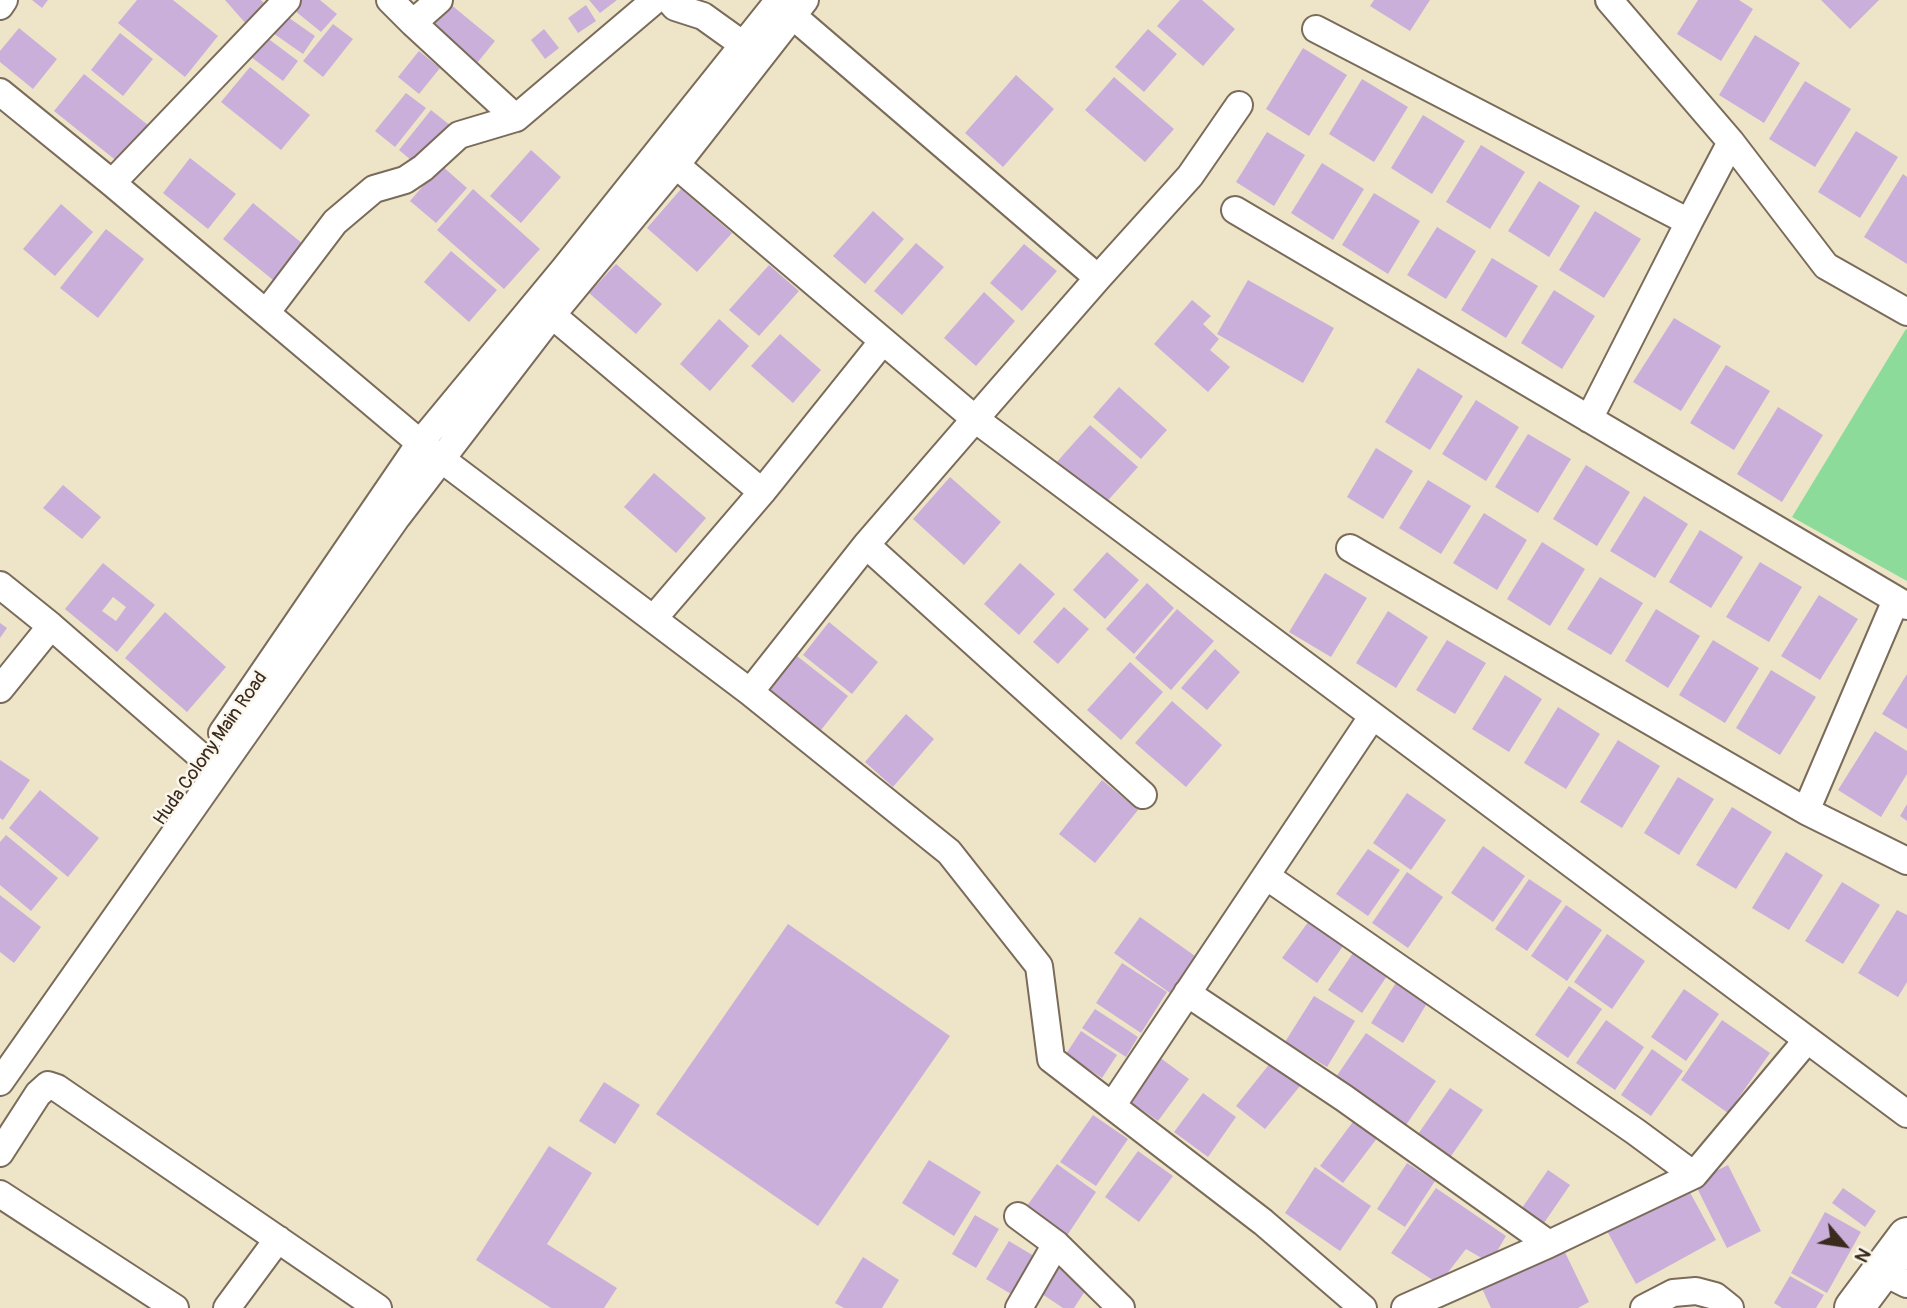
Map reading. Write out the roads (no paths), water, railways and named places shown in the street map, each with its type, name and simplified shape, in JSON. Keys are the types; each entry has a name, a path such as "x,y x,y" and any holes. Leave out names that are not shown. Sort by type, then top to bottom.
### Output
{"street":[{"path":"0,6 4,0"},
{"path":"112,183 287,0"},
{"path":"390,0 516,118"},
{"path":"413,23 439,0"},
{"path":"266,313 335,222 374,188 405,180 423,168 459,135 516,118 655,0"},
{"path":"669,0 675,7 703,16 752,51"},
{"path":"1609,0 1731,142 1826,266 1907,312"},
{"path":"430,451 552,315 667,158 792,5 1098,278"},
{"path":"1316,29 1689,222"},
{"path":"0,92 430,451 750,692 949,852 1040,966 1051,1059 1264,1222 1361,1308"},
{"path":"750,692 866,545 1190,176 1239,105"},
{"path":"1589,419 1731,142"},
{"path":"667,158 975,419 1907,1114"},
{"path":"0,1082 397,517 430,451 564,269 667,158"},
{"path":"1235,210 1901,603 1806,811"},
{"path":"552,315 762,492"},
{"path":"653,618 762,492 883,341"},
{"name":"Huda Colony Main Road","path":"0,1053 204,759 430,451"},
{"path":"866,545 1143,795"},
{"path":"1350,548 1806,811 1907,861"},
{"path":"0,585 204,759"},
{"path":"0,689 51,626"},
{"path":"1112,1106 1372,717"},
{"path":"1266,876 1694,1175"},
{"path":"1187,993 1343,1098 1549,1244"},
{"path":"1405,1308 1694,1175 1807,1040"},
{"path":"0,1153 38,1094 48,1085 57,1088 378,1308"},
{"path":"0,1194 175,1308"},
{"path":"1018,1216 1056,1244 1121,1308"},
{"path":"1854,1308 1894,1278 1907,1237"},
{"path":"227,1308 278,1239"},
{"path":"1019,1308 1056,1244"},
{"path":"1644,1308 1673,1293 1696,1291 1715,1296 1730,1308"}]}
